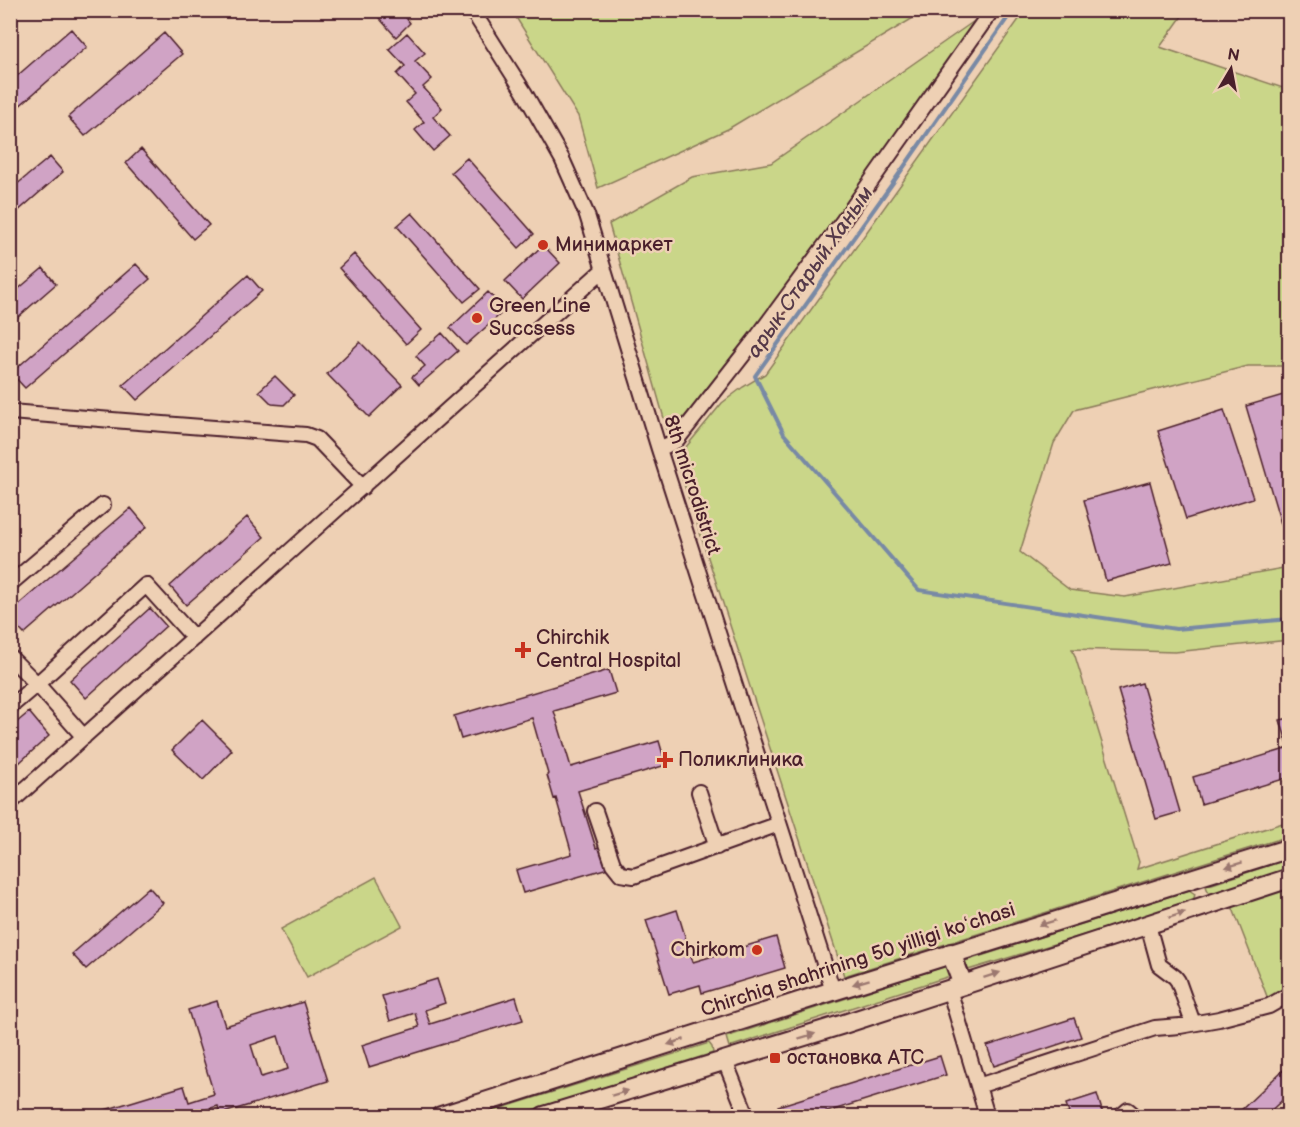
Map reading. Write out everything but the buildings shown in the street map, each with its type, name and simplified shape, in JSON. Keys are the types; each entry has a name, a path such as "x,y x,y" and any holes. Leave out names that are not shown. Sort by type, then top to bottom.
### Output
{"main road":[{"name":"Chirchiq shahrining 50 yilligi koʻchasi","path":"441,1116 951,953 1290,848"},
{"path":"1197,877 1205,905"},
{"path":"544,1116 833,1028 1290,878"},
{"path":"951,953 956,987"},
{"path":"715,1029 725,1061"}],"street":[{"name":"8th microdistrict","path":"472,10 524,92 562,159 587,215 659,449 833,991"},
{"path":"659,449 676,441 758,336 843,221 992,10"},
{"path":"10,803 603,270"},
{"path":"10,412 306,435 317,439 363,487"},
{"path":"10,584 103,505"},
{"path":"10,707 146,585 194,638"},
{"path":"10,657 84,737"},
{"path":"699,792 717,847"},
{"path":"595,811 613,864 621,874 634,876 779,824"},
{"path":"1148,924 1159,965 1178,981 1193,1023"},
{"path":"956,987 987,1116"},
{"path":"978,1086 1155,1028 1219,1019 1269,1006 1290,994"},
{"path":"725,1061 747,1116"},
{"path":"1121,1116 1128,1110 1135,1116"}],"green space":[{"path":"1171,10 1185,12 1160,47 1289,90 1289,366 1248,366 1074,410 1054,443 1020,552 1070,590 1125,597 1289,567 1289,640 1175,652 1072,649 1139,862 1137,869 1289,821 1289,836 844,976 677,462 686,447 722,403 765,374 1025,11"},
{"path":"512,11 925,11 728,129 598,188 578,116"},
{"path":"980,17 774,303 678,425 667,429 609,224 692,177 771,163"},
{"path":"1289,859 1289,871 1210,897 1206,886"},
{"path":"376,877 402,926 307,977 281,929"},
{"path":"1289,888 1289,1008 1270,1004 1232,906"},
{"path":"1189,890 1195,894 1193,902 968,970 965,961"},
{"path":"946,966 950,976 729,1047 726,1037"},
{"path":"709,1043 713,1053 513,1116 476,1116"}],"waterway":[{"name":"арык Старый Ханым","path":"1013,10 755,376 784,434 919,590 1176,629 1290,619"}],"place":[{"name":"Минимаркет","path":"543,245"},
{"name":"Green Line Succsess","path":"477,318"},
{"name":"Chirchik Central Hospital","path":"523,650"},
{"name":"Поликлиника","path":"665,760"},
{"name":"Chirkom","path":"757,950"},
{"name":"остановка АТС","path":"775,1058"}]}
